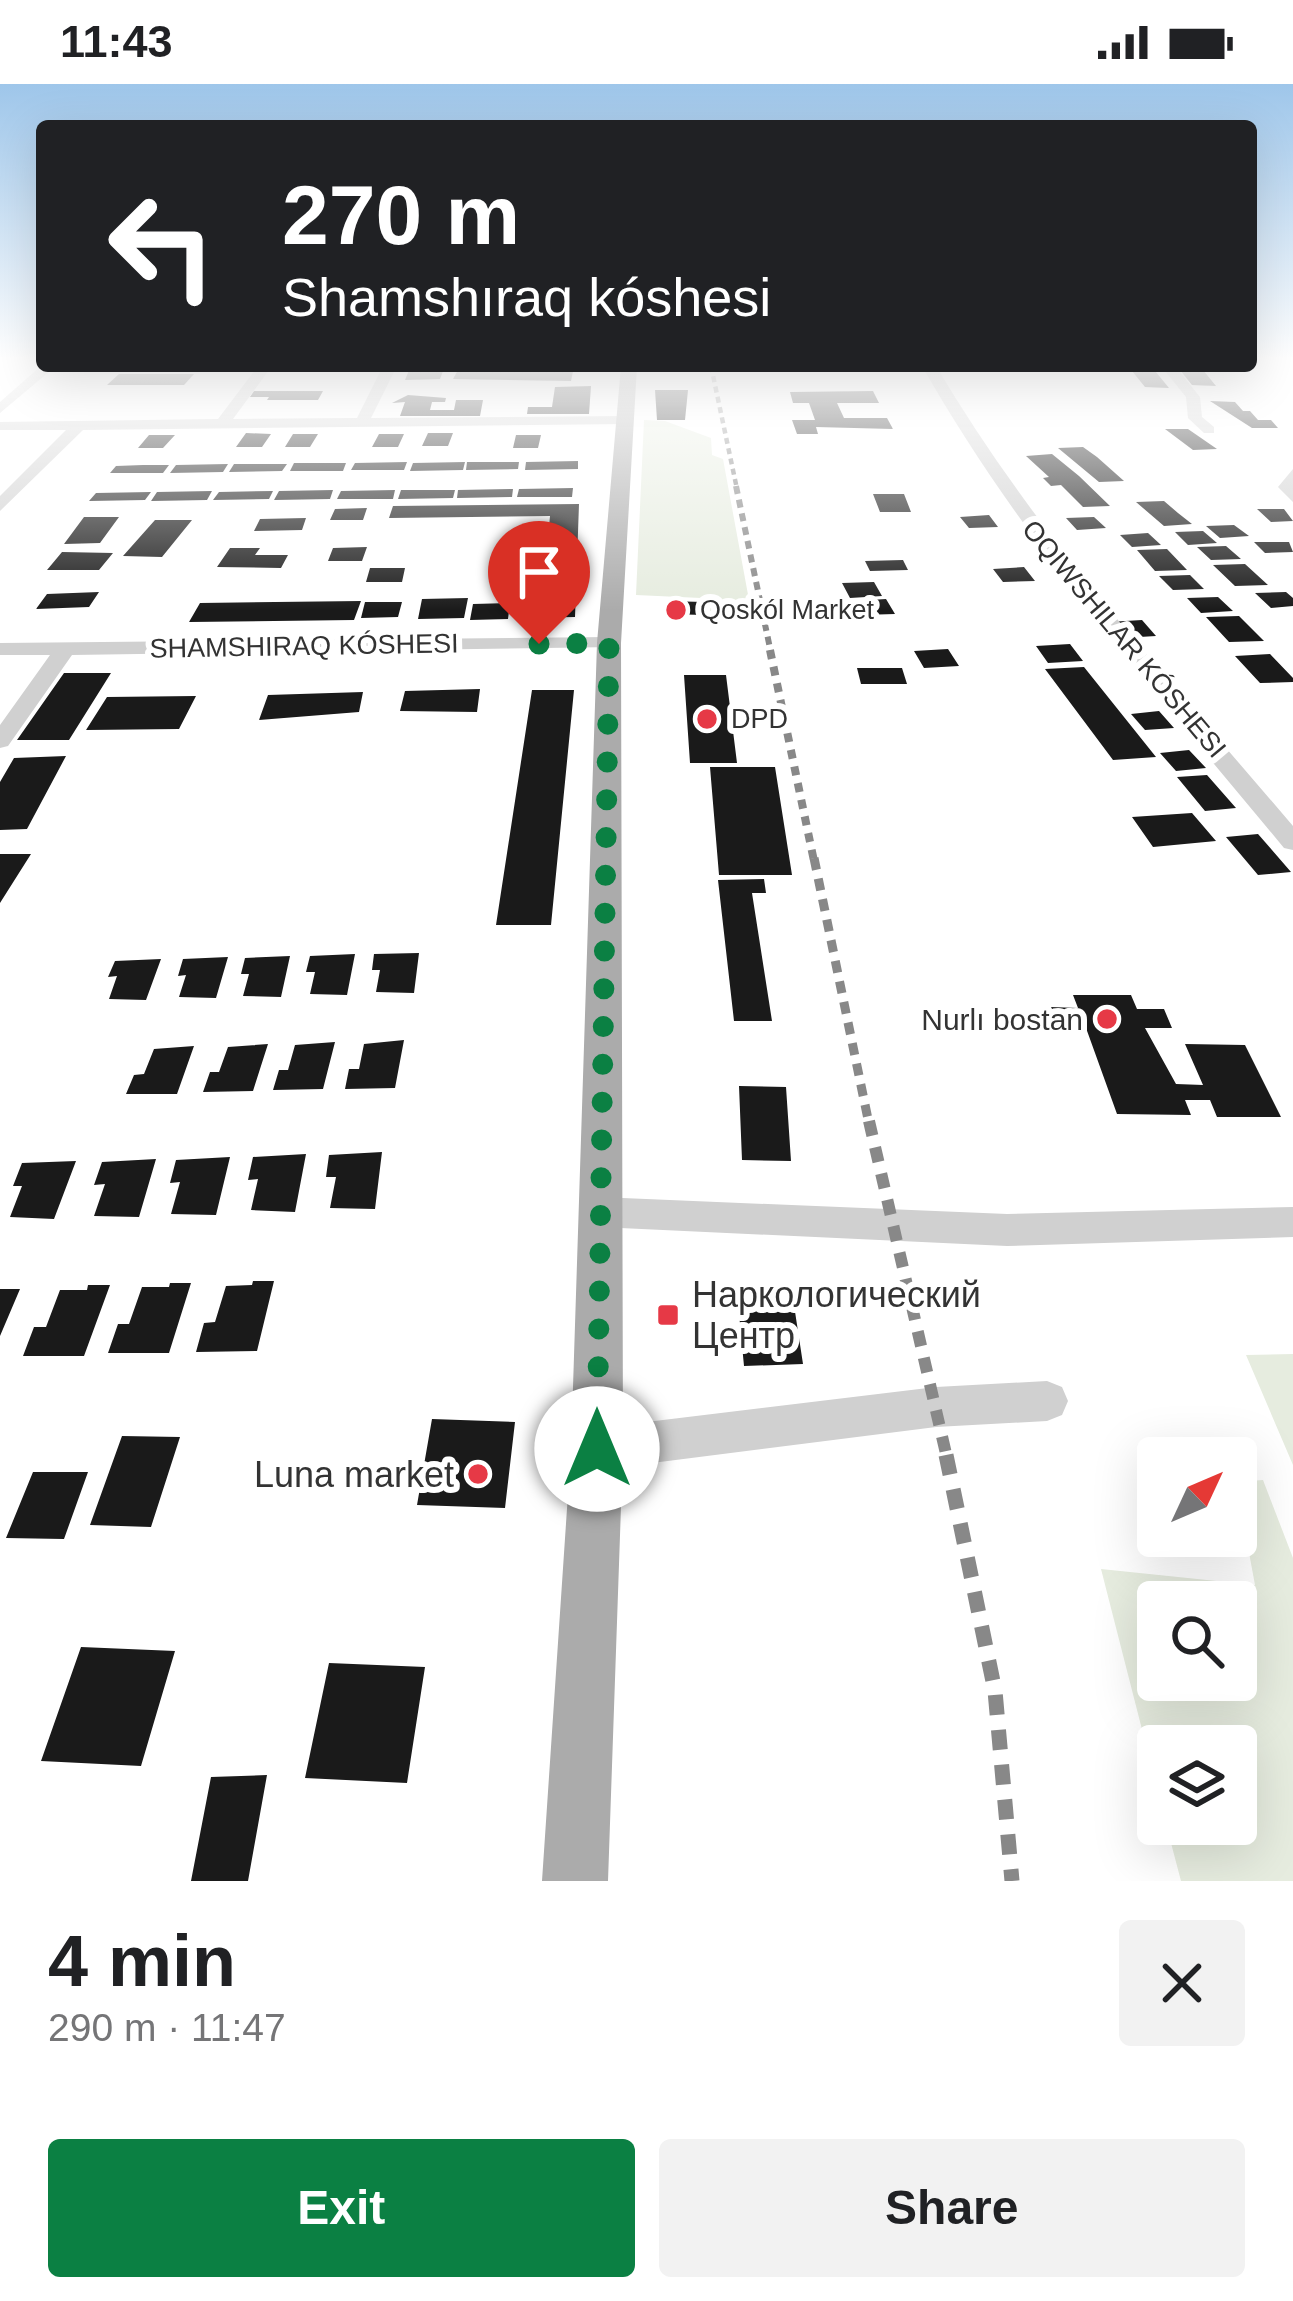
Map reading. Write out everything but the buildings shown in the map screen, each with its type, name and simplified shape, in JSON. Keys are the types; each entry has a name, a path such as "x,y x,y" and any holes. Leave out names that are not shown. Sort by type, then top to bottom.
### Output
{"main road":[{"path":"575,1881 597,1449 609,643 623,443"}],"street":[{"path":"0,506 62,443"},
{"path":"972,443 1019,514 1293,842"},
{"path":"1293,474 1286,487 1293,497"},
{"path":"0,649 609,643"},
{"path":"0,741 66,648"},
{"path":"598,1212 1006,1230 1293,1222"},
{"path":"597,1449 936,1407 1047,1401"}],"shaded area":[{"path":"643,443 711,443 712,455 723,459 749,600 724,614 710,613 711,603 701,598 636,595"},
{"path":"1293,1354 1293,1465 1246,1355"},
{"path":"1257,1480 1263,1480 1293,1558 1293,1881 1181,1881 1172,1845 1257,1845 1257,1725 1141,1725 1101,1569 1216,1581 1137,1581 1137,1701 1257,1701 1250,1557 1257,1557"}],"railway":[{"path":"727,443 737,489"},
{"path":"736,486 771,653"},
{"path":"770,650 814,861"},
{"path":"814,858 869,1124"},
{"path":"869,1121 947,1458"},
{"path":"946,1455 995,1691 1012,1881"}],"place":[{"name":"Qoskól Market","path":"676,610"},
{"name":"DPD","path":"707,719"},
{"name":"Nurlı bostan","path":"1107,1019"},
{"name":"Наркологический Центр","path":"668,1315"},
{"name":"Luna market","path":"478,1474"}],"route":[{"path":"539,644 609,643 597,1449"}]}
